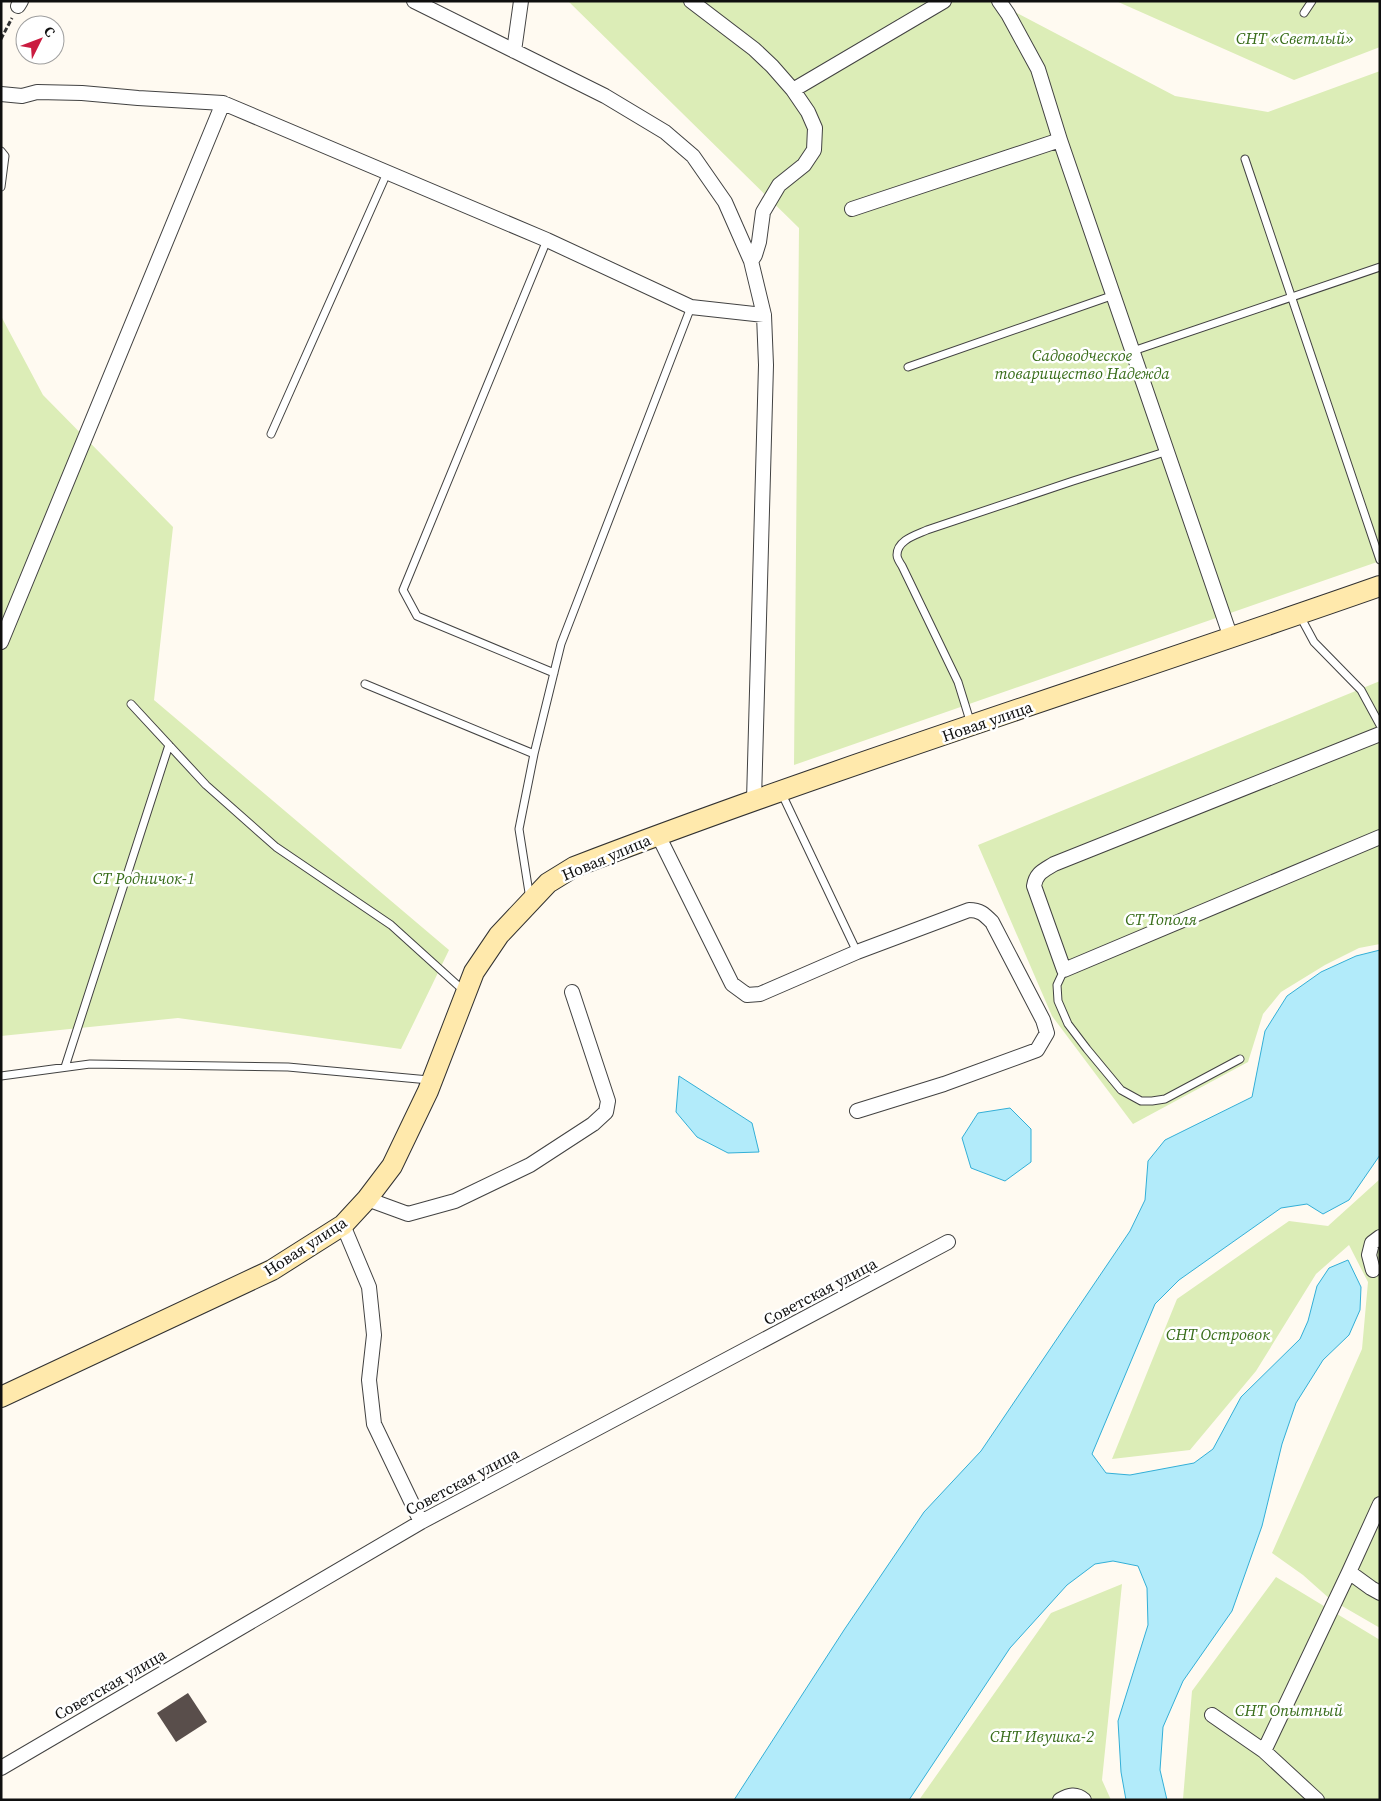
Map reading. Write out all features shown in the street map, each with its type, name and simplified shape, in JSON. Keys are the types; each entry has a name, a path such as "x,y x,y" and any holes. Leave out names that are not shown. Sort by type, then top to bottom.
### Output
{"street":[{"path":"414,1 605,96 665,132 693,156 725,202 751,261 764,315 766,365 754,800"},
{"path":"514,51 521,1"},
{"path":"691,1 754,49 793,90 808,112 814,128 814,150 804,165 780,185 772,196 764,212 759,242 755,256 751,261"},
{"path":"793,90 944,1"},
{"path":"999,1 1038,68 1060,140 1231,638"},
{"path":"1,94 22,96 38,92 82,93 223,104 548,240 692,307 764,315"},
{"path":"1,642 223,104"},
{"path":"852,209 1060,140"},
{"name":"Новая улица","path":"1,1397 272,1270 343,1224 367,1199 392,1166 432,1080 474,972 499,935 548,883 574,867 754,800 1380,586"},
{"path":"1380,734 1054,864 1035,878 1034,886 1064,970 1380,837"},
{"path":"658,835 732,984 747,995 760,994 857,952 968,910 977,910 992,922 1043,1020 1047,1033 1037,1050 944,1084 857,1111"},
{"path":"367,1199 408,1214 455,1201 530,1165 593,1124 606,1112 608,1101 572,992"},
{"path":"343,1224 369,1287 374,1335 370,1380 374,1424 421,1522"},
{"path":"1373,1270 1369,1255 1372,1242 1380,1237"},
{"name":"Советская улица","path":"1,1768 421,1522 948,1242"},
{"path":"1264,1752 1380,1504"},
{"path":"1349,1572 1370,1588 1380,1592"},
{"path":"1212,1715 1264,1752 1317,1800"},
{"path":"1060,1800 1070,1795 1079,1796 1084,1800"}],"lane":[{"path":"1304,13 1312,1"},
{"path":"1,151 5,156 1,187"},
{"path":"1245,158 1380,560"},
{"path":"271,434 387,173"},
{"path":"548,240 403,590 417,616 554,673"},
{"path":"1133,352 1380,267"},
{"path":"908,367 1114,295"},
{"path":"530,902 519,829 534,754 561,644 692,307"},
{"path":"972,726 958,682 897,555 900,545 909,537 927,530 1168,451"},
{"path":"1299,614 1314,642 1361,690 1380,725"},
{"path":"365,684 534,754"},
{"path":"131,704 206,785 276,847 391,925 466,993"},
{"path":"65,1067 169,745"},
{"path":"780,792 857,952"},
{"path":"1064,970 1057,984 1058,1001 1068,1024 1120,1090 1141,1101 1165,1098 1240,1059"},
{"path":"1,1076 90,1064 288,1067 432,1080"}],"path":[{"path":"1,38 20,4"}],"green space":[{"name":"Садоводческое товарищество Надежда","path":"568,1 994,1 1175,96 1268,112 1380,71 1380,561 794,765 799,228"},
{"name":"СНТ «Светлый»","path":"1116,1 1380,1 1380,47 1294,80"},
{"name":"СТ Родничок-1","path":"1,316 43,395 173,527 154,700 449,950 401,1049 178,1018 1,1036"},
{"name":"СТ Тополя","path":"1380,681 1380,944 1359,948 1325,965 1281,992 1263,1014 1248,1062 1133,1124 1052,1016 978,845"},
{"name":"СНТ Островок","path":"1380,1179 1380,1628 1330,1599 1303,1575 1272,1553 1362,1349 1368,1282 1349,1245 1316,1274 1256,1371 1190,1450 1112,1459 1177,1299 1289,1221 1328,1226"},
{"name":"СНТ Опытный","path":"1276,1577 1380,1640 1380,1800 1183,1799 1192,1691"},
{"name":"СНТ Ивушка-2","path":"1122,1584 1102,1780 1111,1800 919,1800 1051,1613"}],"water":[{"path":"1380,950 1380,1155 1349,1200 1323,1214 1307,1204 1281,1208 1179,1280 1155,1304 1092,1454 1106,1473 1130,1475 1194,1463 1213,1449 1241,1397 1300,1339 1308,1321 1317,1286 1329,1268 1348,1260 1361,1287 1360,1310 1349,1335 1323,1360 1296,1403 1282,1444 1262,1526 1232,1611 1183,1681 1163,1727 1160,1770 1167,1800 1126,1800 1121,1772 1118,1721 1148,1625 1147,1588 1138,1566 1113,1561 1095,1564 1067,1585 1010,1648 909,1800 734,1800 844,1630 924,1512 981,1451 1130,1231 1145,1200 1148,1161 1165,1140 1252,1097 1265,1031 1287,996 1321,972 1356,956"},
{"path":"679,1076 752,1123 759,1152 728,1153 697,1137 676,1112"},
{"path":"1010,1108 1031,1129 1031,1162 1005,1181 971,1168 962,1138 978,1113"}],"building":[{"path":"188,1693 207,1722 176,1742 157,1713"}]}
